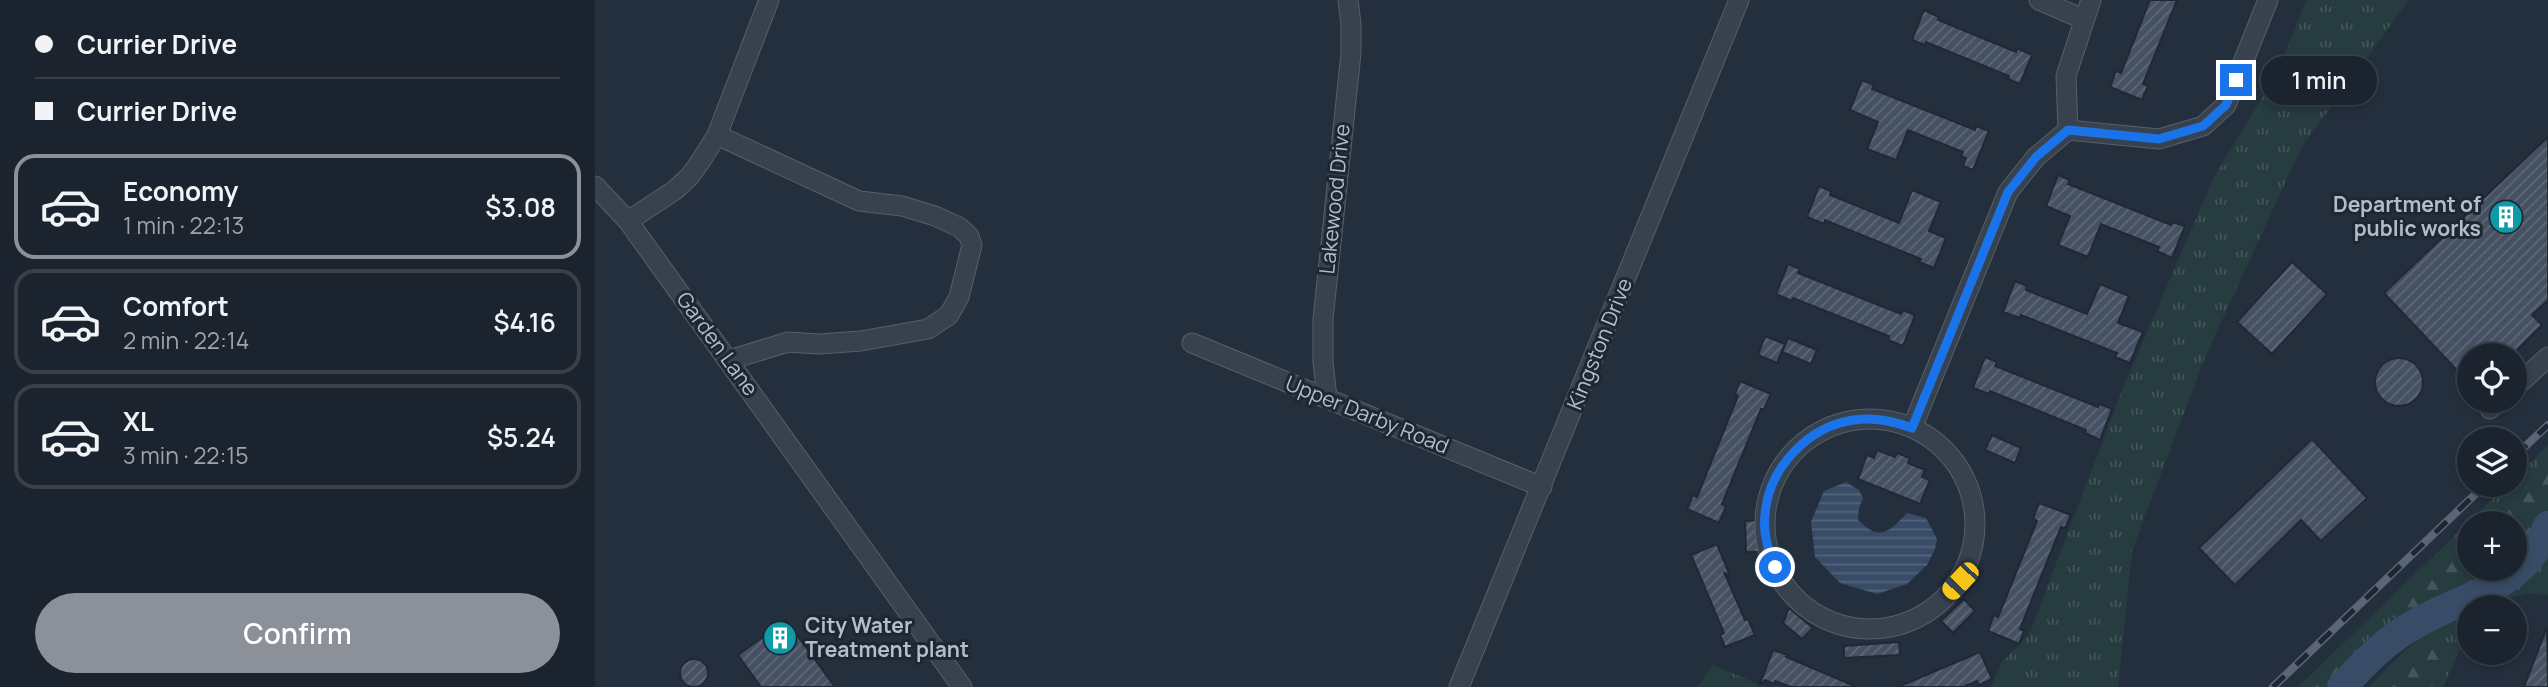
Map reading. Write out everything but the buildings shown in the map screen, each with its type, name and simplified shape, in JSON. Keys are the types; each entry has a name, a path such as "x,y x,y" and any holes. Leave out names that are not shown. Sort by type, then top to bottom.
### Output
{"street":[{"path":"628,221 675,190 690,176 717,135 769,0"},
{"name":"Lakewood Drive","path":"1327,398 1323,362 1323,319 1350,53 1348,0"},
{"name":"Kingston Drive","path":"1459,687 1739,0"},
{"path":"2039,0 2083,19"},
{"path":"2068,130 2066,76 2091,0"},
{"path":"1912,428 2008,192 2036,157 2068,130 2159,139 2203,126 2226,105 2268,0"},
{"path":"717,135 859,201 902,206 935,216 959,227 969,236 972,245 959,297 949,315 928,328 861,341 820,344 788,342 729,360"},
{"name":"Garden Lane","path":"595,186 628,221 962,687"},
{"name":"Upper Darby Road","path":"1192,343 1542,487"},
{"path":"2527,376 2548,357"},
{"path":"1853,420 1888,420 1912,428 1921,431 1948,452 1967,481 1976,515 1973,549 1960,581 1936,607 1926,613 1905,624 1871,630 1836,624 1805,607 1781,582 1767,550 1765,515 1773,481 1792,452 1820,431 1853,420"}],"green space":[{"path":"2306,0 2409,0 2301,148 2204,360 2132,551 2118,687 1991,687 2001,663 2029,635 2123,388 2214,177 2279,70"},
{"path":"2548,445 2548,595 2489,595 2516,581 2527,581 2527,511 2480,511 2495,497 2527,497 2527,466"},
{"path":"2548,455 2548,507 2527,543 2527,511 2491,511 2505,497 2527,497 2527,476"},
{"path":"2457,533 2457,581 2481,581 2402,621 2356,660 2331,687 2298,687"},
{"path":"2443,558 2456,559 2457,581 2471,581 2405,616 2390,616 2387,611 2390,604 2430,565"},
{"path":"2457,612 2457,656 2443,687 2369,687 2403,653"},
{"path":"2349,641 2362,641 2363,648 2327,687 2300,687"},
{"path":"2430,646 2441,650 2443,660 2432,687 2379,687 2415,652"},
{"path":"1713,665 1765,687 1697,687"}],"water":[{"path":"1846,482 1859,490 1863,498 1858,520 1872,531 1884,532 1907,513 1926,518 1937,539 1935,549 1927,565 1907,584 1877,594 1840,583 1815,557 1811,522 1824,491"}],"waterway":[{"path":"2342,687 2376,652 2405,630 2509,577 2524,564 2548,526"}],"railway":[{"path":"2527,445 2548,425"},
{"path":"2273,687 2472,497"}],"place":[{"name":"Department of public works","path":"2506,217"},
{"name":"City Water Treatment plant","path":"780,638"}],"route":[{"path":"1775,567 1767,550 1765,515 1773,481 1792,452 1820,431 1853,420 1888,420 1912,428 2008,192 2036,157 2068,130 2159,139 2203,126 2226,105 2236,80"}]}
